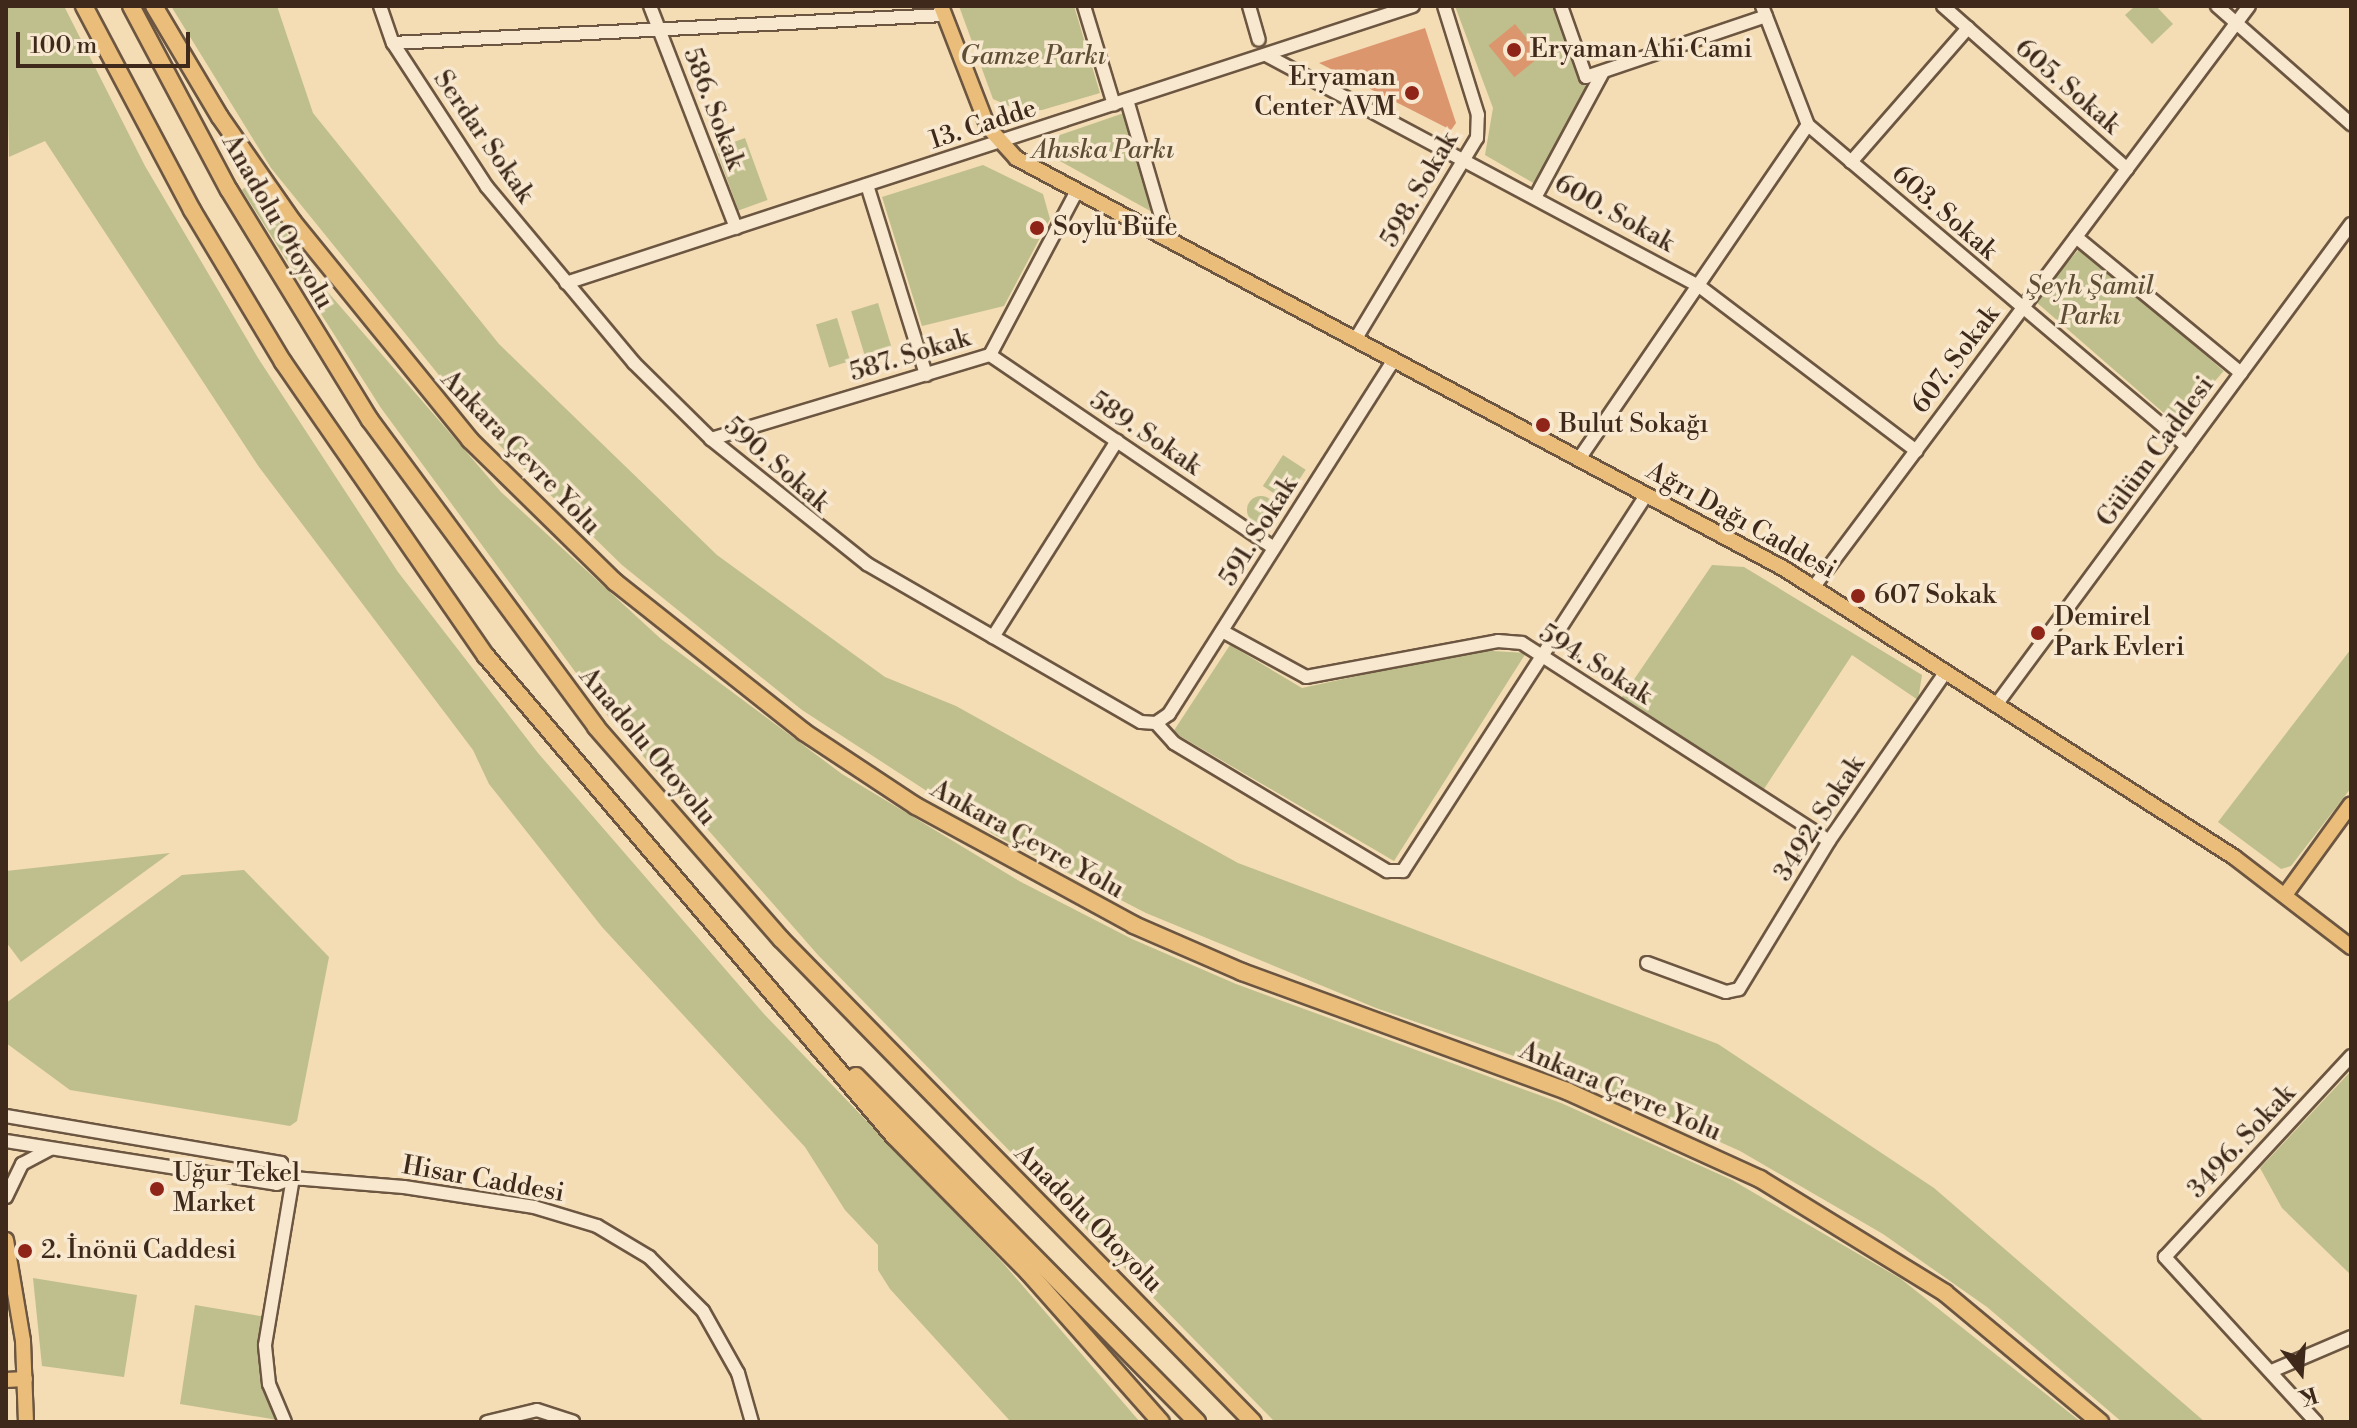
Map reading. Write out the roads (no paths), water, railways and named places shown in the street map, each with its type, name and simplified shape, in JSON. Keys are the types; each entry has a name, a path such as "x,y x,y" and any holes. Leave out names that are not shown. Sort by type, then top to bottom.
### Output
{"highway":[{"path":"84,6 237,287 412,556 604,802 801,1021 1197,1422"},
{"name":"Anadolu Otoyolu","path":"131,6 244,215 370,420 596,727 781,939 1253,1422"},
{"name":"Ankara Çevre Yolu","path":"154,6 220,117 293,222 470,440 615,582 804,732 929,814 1134,925 1242,972 1567,1091 1760,1179 1945,1293 2100,1422"},
{"path":"801,1021 894,1136 1029,1273 1161,1422"}],"main road":[{"path":"942,11 1000,143"},
{"name":"Ağrı Dağı Caddesi","path":"1000,143 1077,191 1646,495 1813,588 2285,895 2351,947"},
{"path":"2285,895 2351,804"},
{"path":"6,1240 25,1379 26,1422"},
{"path":"6,1380 25,1379"}],"street":[{"name":"Serdar Sokak","path":"380,6 393,43 479,176 566,283"},
{"name":"586. Sokak","path":"650,6 736,228"},
{"path":"1084,6 1168,240"},
{"path":"1249,6 1259,40"},
{"name":"13. Cadde","path":"566,283 1413,6"},
{"name":"598. Sokak","path":"1355,340 1468,159 1478,115 1444,6"},
{"path":"1561,6 1586,77 1764,11"},
{"name":"605. Sokak","path":"1943,6 2127,169"},
{"path":"2217,6 2351,124"},
{"name":"607. Sokak","path":"1813,588 2249,6"},
{"path":"393,43 661,34 942,11"},
{"name":"603. Sokak","path":"1764,11 1808,125 2187,446"},
{"path":"1851,162 1968,28"},
{"name":"600. Sokak","path":"1266,55 1468,159 1699,286 1916,451"},
{"path":"1536,196 1603,72"},
{"path":"1579,459 1808,125"},
{"path":"867,185 926,375"},
{"name":"587. Sokak","path":"711,439 990,355 1077,191"},
{"name":"Gülüm Caddesi","path":"1996,705 2351,224"},
{"path":"2076,237 2241,373"},
{"name":"590. Sokak","path":"566,283 634,363 711,439 824,535 1141,722 1156,723"},
{"name":"589. Sokak","path":"990,355 1274,548"},
{"name":"591. Sokak","path":"1156,723 1169,714 1394,360"},
{"path":"993,637 1117,441"},
{"path":"1156,723 1174,743 1387,871 1403,871 1539,654 1646,495"},
{"name":"594. Sokak","path":"1222,631 1306,677 1498,641 1522,643 1829,841"},
{"name":"3492. Sokak","path":"1647,963 1735,992 1829,841 1945,673"},
{"name":"3496. Sokak","path":"2274,1370 2165,1257 2351,1056"},
{"name":"Hisar Caddesi","path":"6,1116 281,1163 293,1178"},
{"name":"Hisar Caddesi","path":"6,1141 277,1184 293,1178 521,1205 597,1226 649,1257 703,1311 738,1373 752,1422"},
{"path":"177,1170 181,1146"},
{"path":"6,1197 22,1164 52,1149"},
{"path":"285,1422 269,1384 265,1345 293,1178"},
{"path":"2316,1422 2274,1370 2351,1337"},
{"path":"487,1422 537,1410 573,1422"}],"place":[{"name":"Eryaman Ahi Cami","path":"1514,50"},
{"name":"Eryaman Center AVM","path":"1412,93"},
{"name":"Soylu Büfe","path":"1037,228"},
{"name":"Bulut Sokağı","path":"1543,425"},
{"name":"607 Sokak","path":"1858,596"},
{"name":"Demirel Park Evleri","path":"2038,633"},
{"name":"Uğur Tekel Market","path":"157,1189"},
{"name":"2. İnönü Caddesi","path":"25,1251"}],"park label":[{"name":"Gamze Parkı","path":"1033,57"},
{"name":"Ahıska Parkı","path":"1103,151"},
{"name":"Şeyh Şamil Parkı","path":"2090,302"}]}
